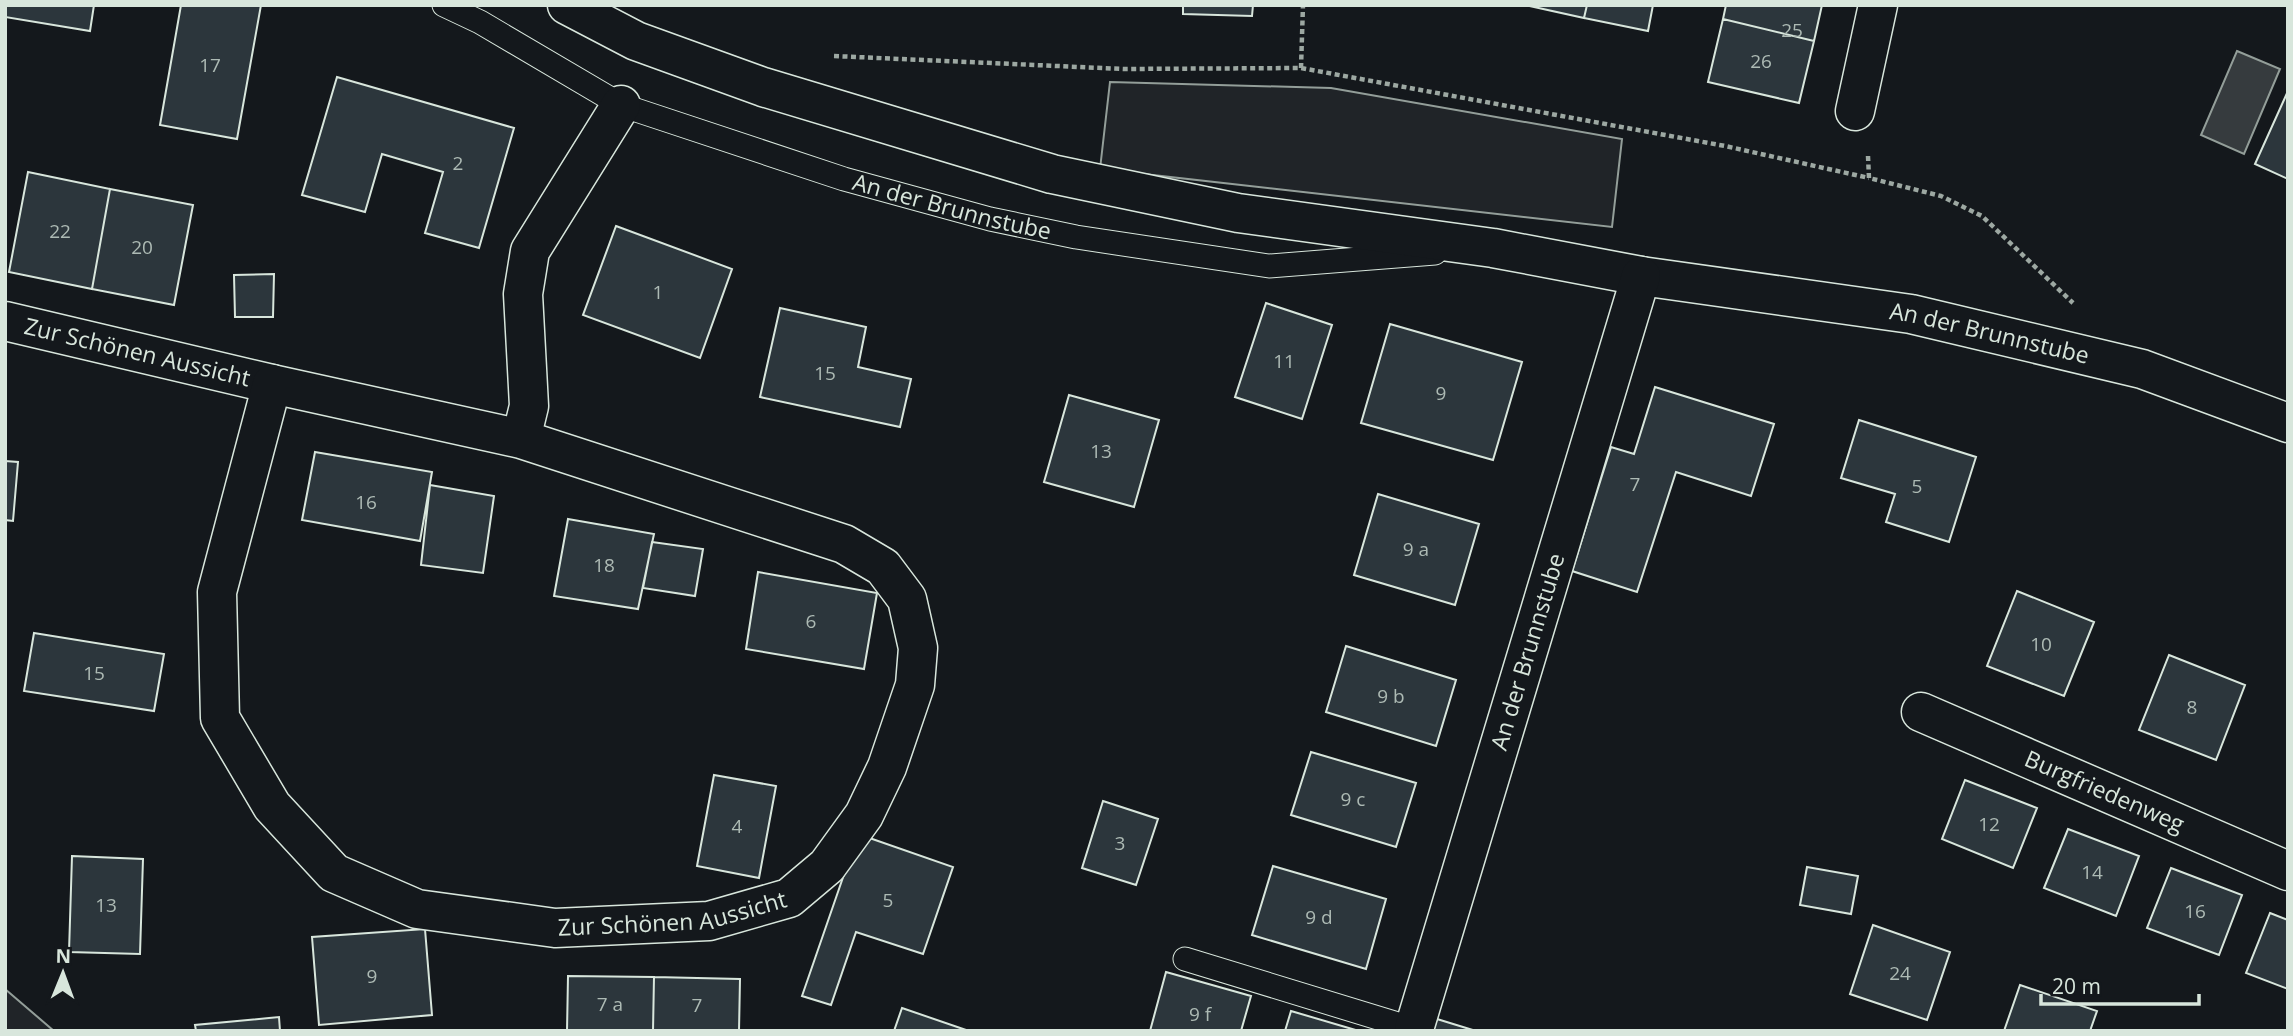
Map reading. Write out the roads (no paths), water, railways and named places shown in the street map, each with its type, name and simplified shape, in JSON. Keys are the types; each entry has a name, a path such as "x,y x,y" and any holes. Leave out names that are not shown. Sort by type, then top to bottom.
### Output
{"street":[{"name":"An der Brunnstube","path":"567,5 636,41 763,87 1052,174 1238,213 1493,248 1641,276 1911,314 2142,369 2288,423"},
{"path":"1855,111 1878,5"},
{"path":"521,439 528,406 523,293 530,251 621,105"},
{"name":"An der Brunnstube","path":"1414,1029 1641,276"},
{"name":"Zur Schönen Aussicht","path":"5,321 521,439 844,544 883,567 907,599 918,648 915,685 887,767 864,815 827,866 789,898 709,921 555,928 417,909 334,873 272,806 220,718 218,592 272,384"},
{"name":"Burgfriedenweg","path":"1921,712 2288,871"}],"lane":[{"name":"An der Brunnstube","path":"444,5 480,22 621,105 844,179 990,219 1076,237 1269,267 1493,248"},
{"path":"1185,959 1414,1029"}]}
